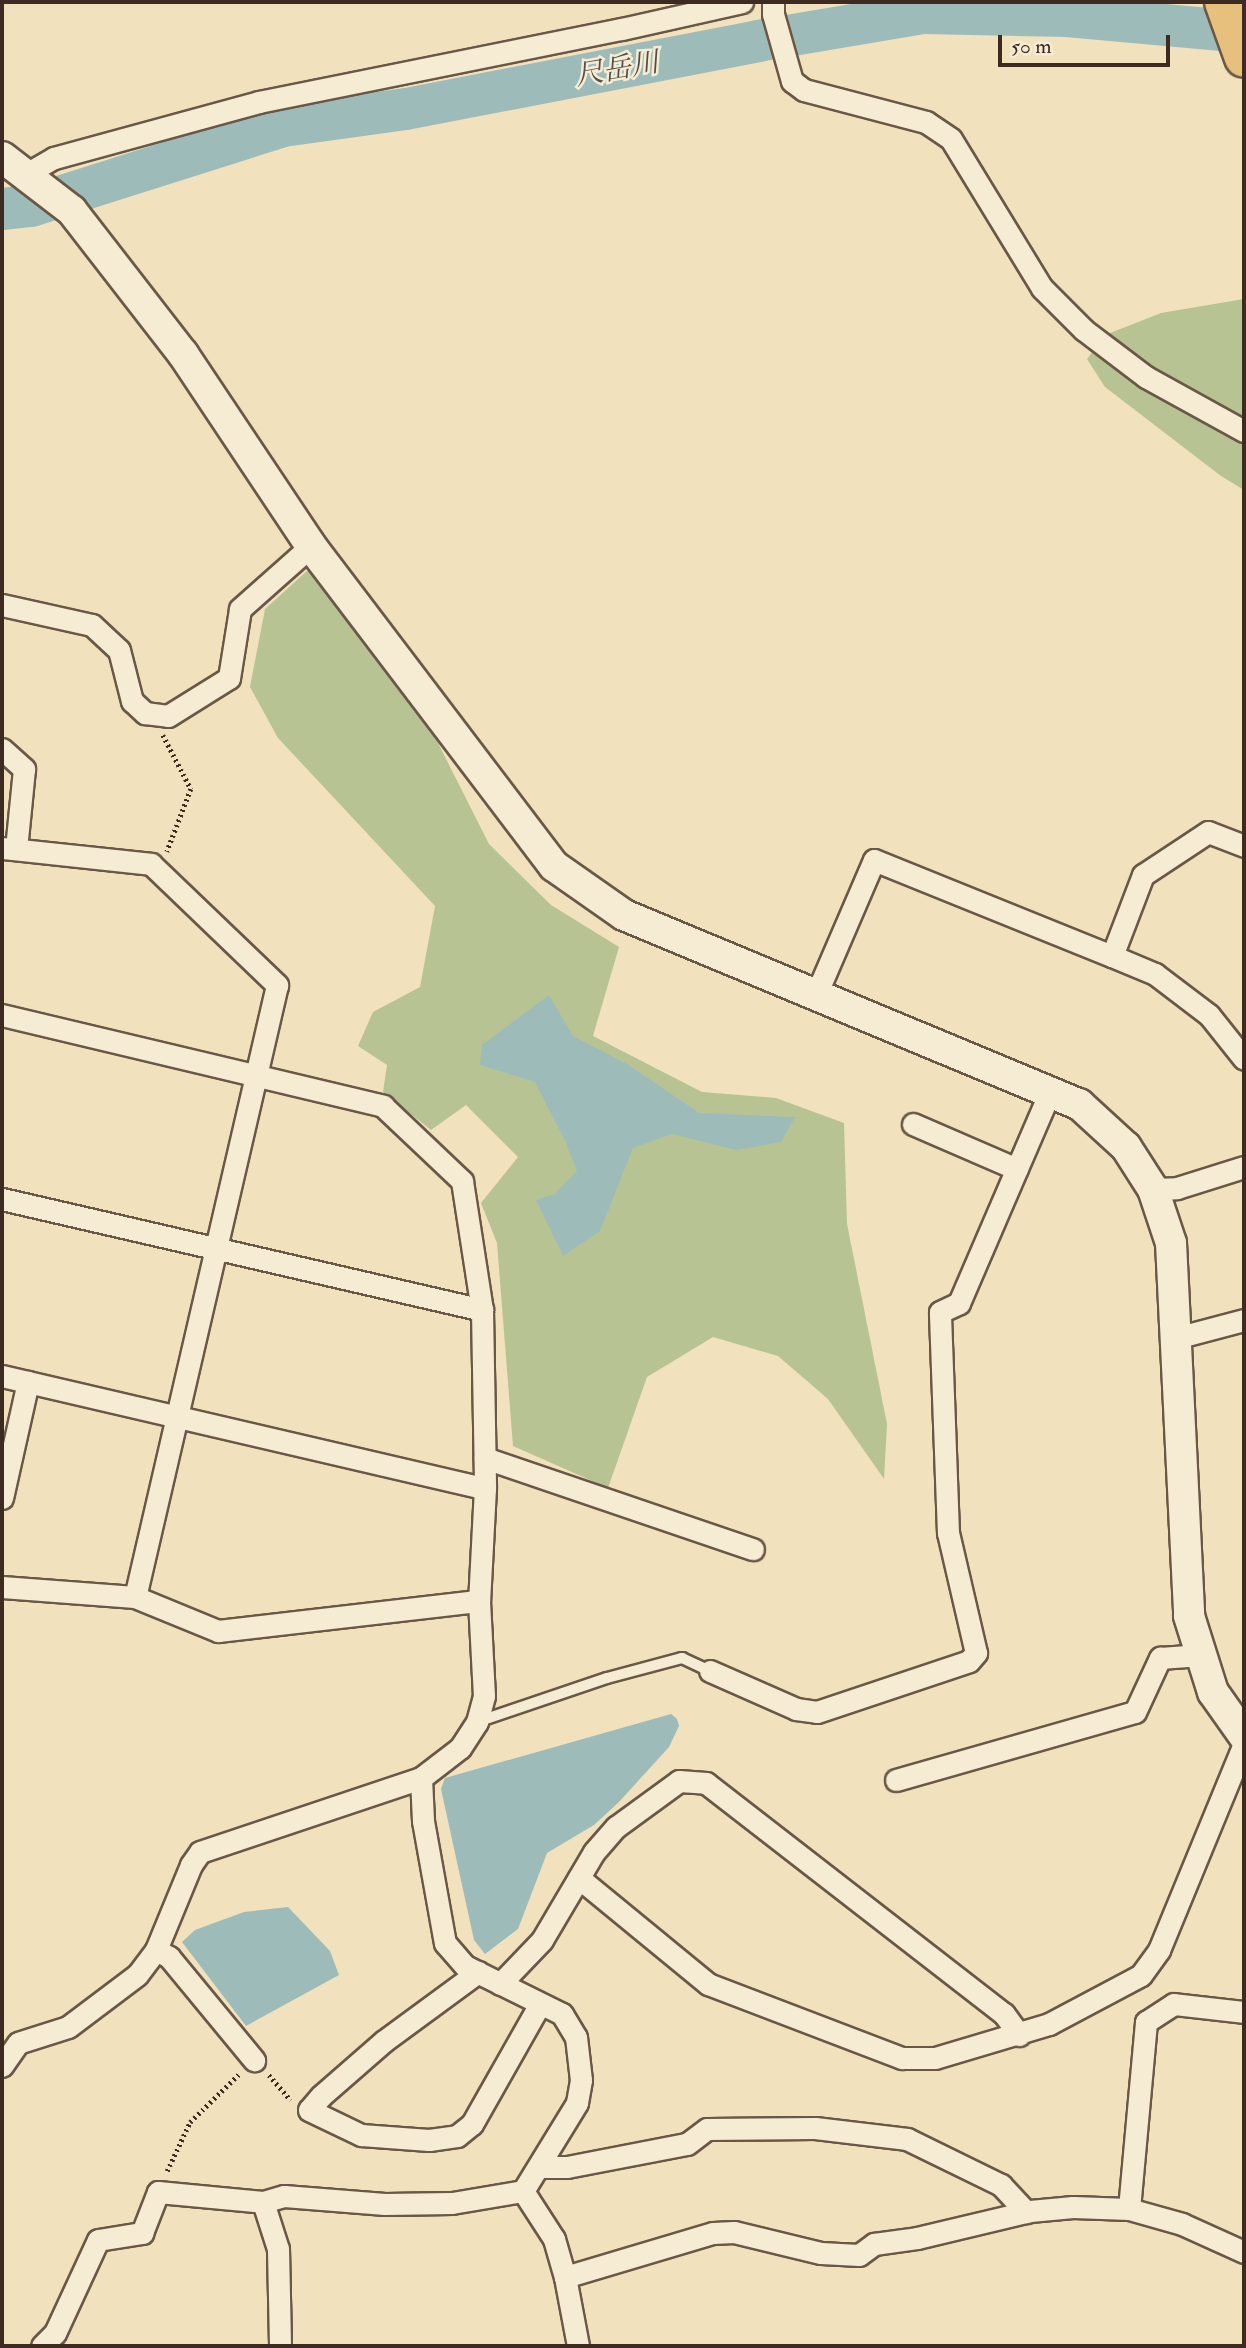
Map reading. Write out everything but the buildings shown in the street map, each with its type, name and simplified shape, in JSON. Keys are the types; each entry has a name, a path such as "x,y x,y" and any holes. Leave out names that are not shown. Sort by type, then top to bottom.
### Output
{"highway":[{"path":"1224,2 1244,58"}],"street":[{"path":"14,168 259,102 622,29 742,2"},
{"path":"774,2 774,14 792,81 804,90 926,122 951,139 1042,288 1084,330 1146,377 1244,431"},
{"path":"14,168 72,211 183,354 311,546 554,866 624,915 815,997 1079,1104 1126,1147 1153,1189 1171,1243 1189,1616 1213,1692 1244,1736"},
{"path":"2,605 92,625 119,650 132,701 145,713 168,716 229,678 240,609 311,546"},
{"path":"2,749 24,769 9,848 151,864 277,985 135,1597"},
{"path":"1112,956 1143,875 1208,832 1244,846"},
{"path":"815,997 874,860 1155,974 1209,1015 1244,1059"},
{"path":"2,1016 383,1106 462,1181 482,1310 485,1458 479,1601 484,1696 477,1722 460,1748 421,1778 200,1852 191,1865 156,1950 136,1975 68,2027 10,2043 2,2066"},
{"path":"710,1671 796,1709 817,1712 969,1661 976,1653 948,1533 940,1312 959,1303 1050,1093"},
{"path":"913,1124 1017,1169"},
{"path":"1153,1189 1177,1188 1244,1167"},
{"path":"2,1199 482,1310"},
{"path":"1176,1338 1244,1320"},
{"path":"2,1376 485,1488"},
{"path":"2,1498 27,1382"},
{"path":"485,1458 752,1549"},
{"path":"2,1587 135,1597 218,1631 479,1601"},
{"path":"896,1780 1135,1712 1160,1658 1201,1655"},
{"path":"579,1878 708,1984 902,2058 935,2059 1049,2024 1141,1975 1159,1950 1244,1744"},
{"path":"42,2346 55,2333 98,2240 142,2233 158,2192 262,2202 284,2196 386,2204 452,2203 523,2191 541,2167 577,2104 581,2080 576,2037 562,2014 465,1966 445,1942 423,1821 421,1778"},
{"path":"499,1984 542,1940 594,1852 616,1827 679,1781 706,1783 1004,2014 1019,2035"},
{"path":"156,1950 169,1957 254,2060"},
{"path":"478,1972 384,2041 321,2096 310,2110 361,2135 429,2140 457,2136 472,2123 540,2004"},
{"path":"1129,2209 1146,2022 1174,2004 1244,2012"},
{"path":"541,2167 568,2167 687,2144 707,2129 815,2128 907,2139 1001,2185 1026,2212"},
{"path":"523,2191 554,2239 565,2277 578,2346"},
{"path":"262,2202 278,2249 280,2346"},
{"path":"565,2277 713,2233 734,2232 821,2253 859,2255 874,2244 917,2238 1026,2212 1073,2207 1129,2209 1182,2224 1244,2252"}],"lane":[{"path":"477,1722 607,1678 682,1658 710,1671"}],"path":[{"path":"152,714 191,789 160,873"},
{"path":"158,2192 190,2122 254,2060 296,2106 310,2110"}],"green space":[{"path":"1244,299 1244,490 1221,476 1105,387 1087,359 1105,335 1161,313"},
{"path":"308,570 437,741 489,844 551,905 619,947 593,1036 702,1092 776,1098 844,1123 847,1224 887,1424 884,1479 828,1399 778,1356 713,1337 647,1377 608,1488 513,1446 497,1243 481,1203 518,1157 466,1105 431,1130 383,1092 387,1065 358,1046 373,1012 420,987 435,906 278,738 250,687 265,609"}],"water":[{"path":"549,995 573,1036 627,1064 699,1113 795,1117 781,1142 736,1150 672,1134 633,1148 600,1231 563,1256 536,1200 555,1194 577,1171 566,1143 535,1082 480,1065 482,1045"},
{"path":"671,1714 677,1719 679,1726 669,1747 594,1825 547,1853 518,1929 485,1954 474,1940 441,1789 445,1778"},
{"path":"288,1907 330,1951 339,1975 246,2026 182,1942 195,1930 244,1912"}],"waterway":[{"name":"尺岳川","path":"2,209 31,206 283,126 406,109 758,41 923,13 1067,16 1244,32"}]}
